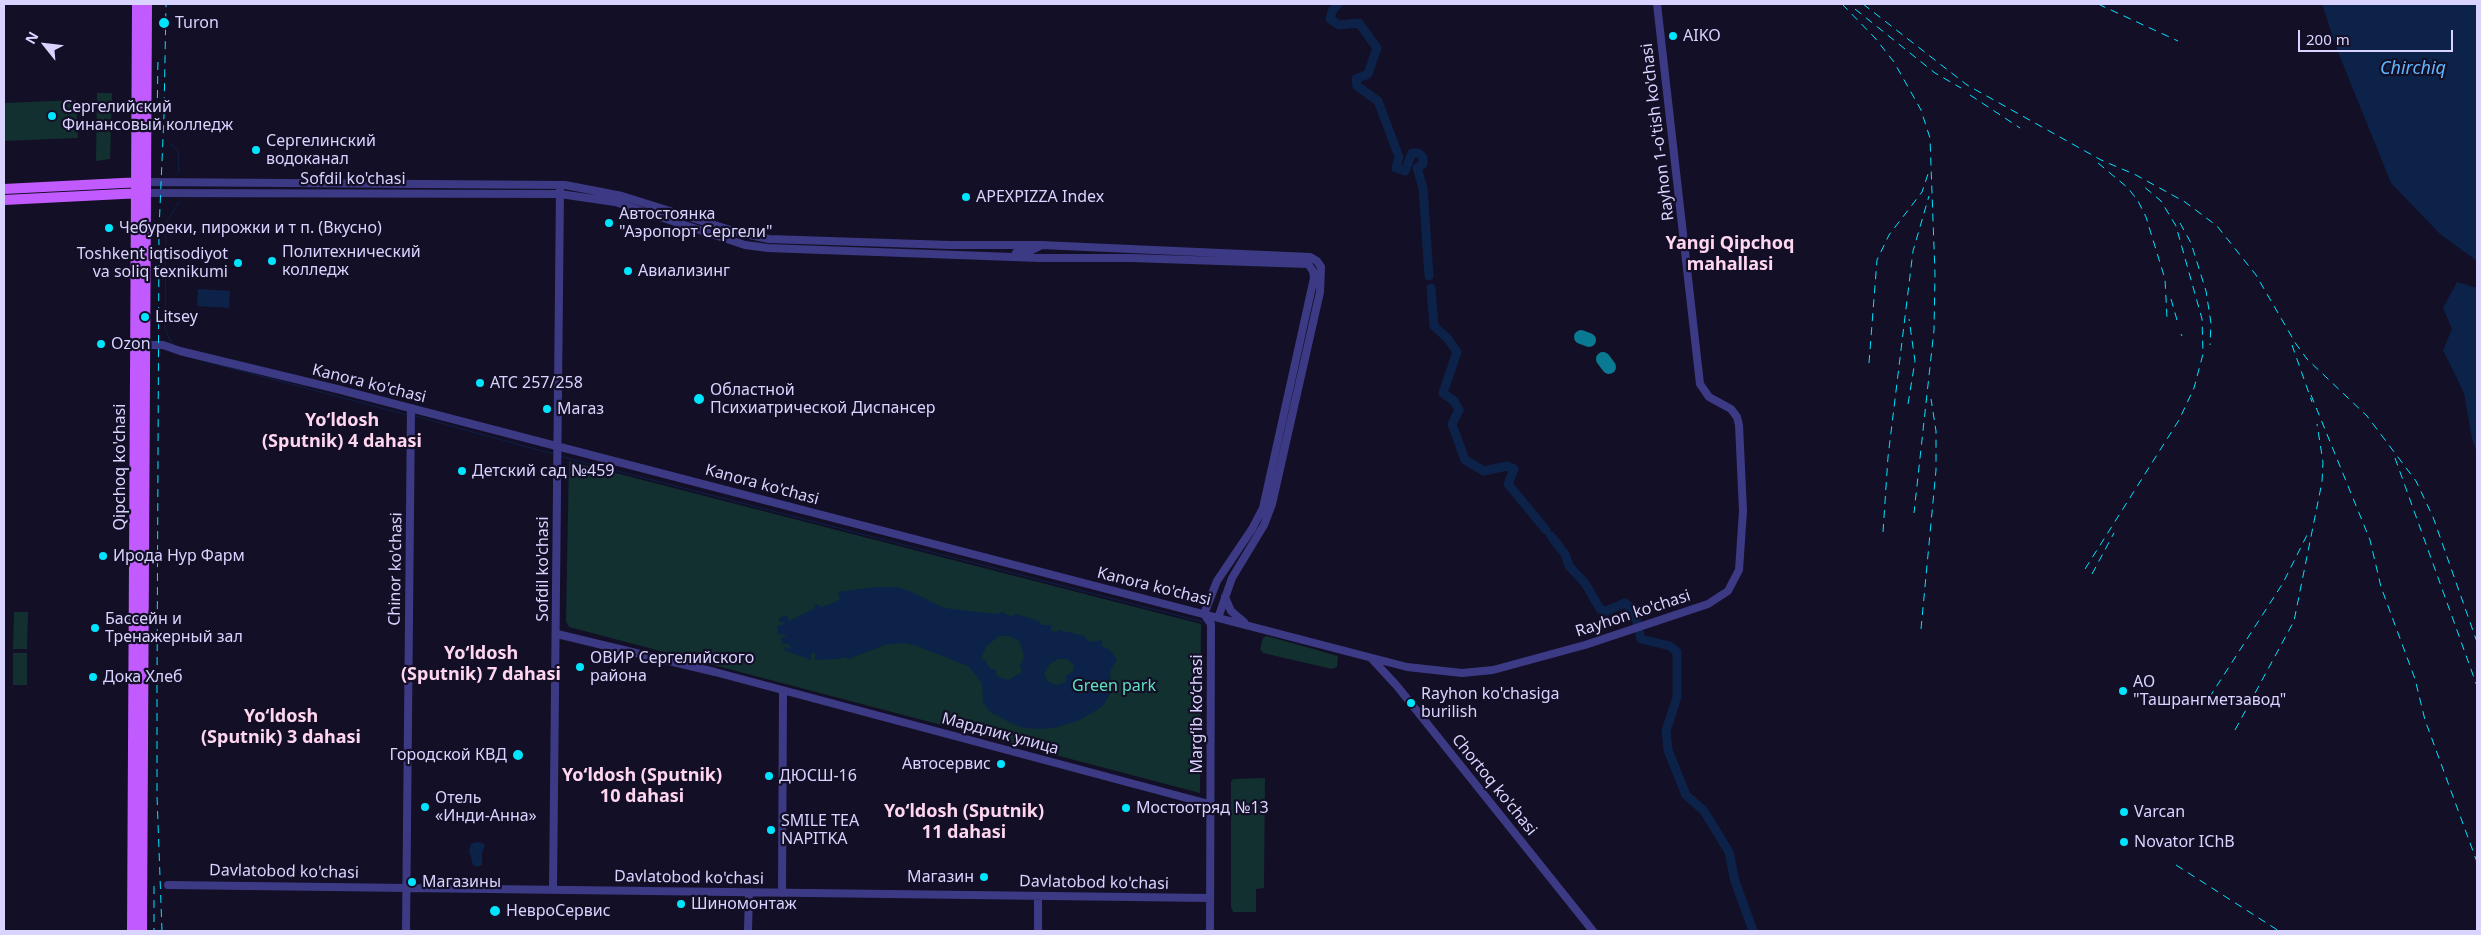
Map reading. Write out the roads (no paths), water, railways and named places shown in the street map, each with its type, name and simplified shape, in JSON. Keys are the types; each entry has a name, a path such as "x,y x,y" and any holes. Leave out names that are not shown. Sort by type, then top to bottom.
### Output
{"main road":[{"name":"Qipchoq ko'chasi","path":"132,931 138,770 141,187 141,59 136,4"},
{"name":"Qipchoq ko'chasi","path":"141,59 147,4"},
{"path":"4,189 141,187"},
{"path":"4,200 141,187"},
{"name":"Qipchoq ko'chasi","path":"139,622 145,345 140,323"},
{"name":"Qipchoq ko'chasi","path":"138,770 142,931"}],"street":[{"name":"Rayhon 1-o'tish ko'chasi","path":"1657,4 1700,384 1709,397 1728,406 1737,418"},
{"name":"Sofdil ko'chasi","path":"141,187 171,182 562,185 560,194 553,890"},
{"path":"171,182 172,193"},
{"path":"343,183 343,193"},
{"path":"560,194 615,202 756,247 1039,258 1302,262 1312,268 1314,278 1309,308 1263,508 1252,529 1217,581 1204,614 1211,624 1218,618 1236,570 1270,511 1296,408 1320,292 1322,273 1320,266 1314,258 1305,256 1041,245 950,245 760,238 629,198 562,185"},
{"name":"Sofdil ko'chasi","path":"141,187 172,193 560,194"},
{"path":"1002,256 1028,252 1041,245"},
{"name":"Kanora ko'chasi","path":"145,345 163,345 557,452 1248,624 1370,658"},
{"name":"Chinor ko'chasi","path":"406,931 411,413"},
{"name":"Rayhon ko'chasi","path":"1370,658 1407,667 1462,673 1492,670 1644,627 1713,602 1725,594 1734,583 1740,561 1743,511 1737,418"},
{"path":"1225,597 1231,611 1248,624"},
{"name":"Marg‘ib ko‘chasi","path":"1210,898 1211,624"},
{"name":"Мардлик улица","path":"557,634 784,691 1209,804"},
{"name":"Chortoq ko'chasi","path":"1370,658 1397,686 1593,931"},
{"path":"1397,686 1394,679 1395,672 1400,668 1407,667"},
{"path":"782,893 784,691"},
{"name":"Davlatobod ko'chasi","path":"168,884 1210,898"},
{"path":"748,931 749,893"},
{"path":"1038,896 1038,931"},
{"path":"1210,898 1210,931"}],"water":[{"name":"Chirchiq","path":"2322,4 2477,4 2477,261 2440,234 2391,183 2338,52"},
{"path":"2457,282 2477,288 2477,453 2472,439 2464,393 2443,350 2452,329 2443,308"},
{"path":"198,289 230,291 229,308 197,306"},
{"path":"874,587 896,587 910,591 942,607 996,614 1003,612 1011,617 1016,614 1036,620 1043,625 1051,625 1051,631 1056,632 1059,630 1085,636 1088,641 1101,640 1102,637 1102,646 1110,650 1117,659 1110,672 1111,692 1103,706 1080,720 1054,728 1019,727 990,712 983,702 982,683 968,666 914,645 903,643 884,645 849,659 845,657 815,660 815,653 811,653 811,660 786,651 783,646 789,649 791,647 787,643 782,644 781,638 788,635 778,634 777,626 786,623 779,622 779,618 786,615 789,621 815,608 814,605 817,604 820,607 831,604 840,599 838,592","holes":["999,636 1010,636 1020,642 1024,658 1020,665 1022,672 1008,680 997,676 995,669 990,669 986,661 981,658 987,646","1058,659 1067,659 1074,665 1073,671 1066,676 1066,682 1056,685 1047,681 1044,673 1050,664"]},
{"path":"476,842 483,843 485,846 482,853 482,865 477,867 473,865 469,851 471,844"}],"waterway":[{"path":"1338,4 1332,11 1330,19 1339,25 1359,23 1377,48 1368,74 1356,79 1357,86 1378,101 1399,157 1396,168 1405,171 1412,153 1418,153 1423,157 1423,164 1417,168 1423,188 1429,276"},
{"path":"170,144 178,151 179,172"},
{"path":"172,344 165,329 166,223 179,202"},
{"path":"1431,288 1434,326 1448,339 1457,352 1443,393 1454,401 1459,410 1452,424 1465,460 1484,471 1507,466 1514,469 1508,484 1546,530"},
{"path":"181,355 408,415"},
{"path":"415,416 553,454"},
{"path":"559,456 1203,622"},
{"path":"1551,536 1565,554 1569,566 1585,583 1600,609 1606,611 1625,603 1634,610 1641,639 1670,646 1677,652 1677,697 1666,731 1668,750 1686,795 1704,811 1729,852 1735,881 1753,931"}],"railway":[{"path":"162,931 157,796 157,687 159,230 166,4"},
{"path":"1842,4 1875,38 1894,62 1921,110 1930,138 1935,274 1934,330 1914,513"},
{"path":"1863,4 1967,85 2101,160 2136,175 2185,202 2217,226 2256,275 2296,344 2307,359 2367,416 2416,481 2433,517 2477,642"},
{"path":"2098,4 2178,41"},
{"path":"1855,9 1935,73 1961,88"},
{"path":"157,126 158,56"},
{"path":"1970,95 2020,128"},
{"path":"2098,163 2128,188 2138,201 2146,217 2165,279 2167,318"},
{"path":"1869,363 1877,260 1889,235 1922,192 1928,174"},
{"path":"2085,569 2179,420 2194,388 2203,354 2202,319 2176,226 2161,201 2142,185"},
{"path":"1883,532 1888,457 1913,251 1929,196"},
{"path":"2180,223 2191,243 2206,291 2211,323 2210,345"},
{"path":"2171,299 2177,320"},
{"path":"1908,404 1915,361 1909,319"},
{"path":"2292,345 2312,402"},
{"path":"2311,395 2370,540 2381,587 2415,679 2425,720 2477,862"},
{"path":"1921,629 1936,470 1936,431 1931,399"},
{"path":"2235,730 2294,621 2322,482 2323,462 2317,424"},
{"path":"2395,458 2477,686"},
{"path":"2209,698 2283,583 2309,531"},
{"path":"2092,574 2114,533"},
{"path":"2176,865 2279,931"},
{"path":"154,886 154,931"}],"place":[{"name":"Turon","path":"164,23"},
{"name":"AIKO","path":"1673,36"},
{"name":"Сергелийский Финансовый колледж","path":"52,116"},
{"name":"Сергелинский водоканал","path":"256,150"},
{"name":"APEXPIZZA Index","path":"966,197"},
{"name":"Автостоянка \"Аэропорт Сергели\"","path":"609,223"},
{"name":"Чебуреки, пирожки и т п. (Вкусно)","path":"109,228"},
{"name":"Политехнический колледж","path":"272,261"},
{"name":"Toshkent iqtisodiyot va soliq texnikumi","path":"238,263"},
{"name":"Авиализинг","path":"628,271"},
{"name":"Litsey","path":"145,317"},
{"name":"Ozon","path":"101,344"},
{"name":"АТС 257/258","path":"480,383"},
{"name":"Областной Психиатрической Диспансер","path":"699,399"},
{"name":"Магаз","path":"547,409"},
{"name":"Детский сад №459","path":"462,471"},
{"name":"Ирода Нур Фарм","path":"103,556"},
{"name":"Бассейн и Тренажерный зал","path":"95,628"},
{"name":"ОВИР Сергелийского района","path":"580,667"},
{"name":"Дока Хлеб","path":"93,677"},
{"name":"АО \"Ташрангметзавод\"","path":"2123,691"},
{"name":"Rayhon ko'chasiga burilish","path":"1411,703"},
{"name":"Городской КВД","path":"518,755"},
{"name":"Автосервис","path":"1001,764"},
{"name":"ДЮСШ-16","path":"769,776"},
{"name":"Отель «Инди-Анна»","path":"425,807"},
{"name":"Мостоотряд №13","path":"1126,808"},
{"name":"Varcan","path":"2124,812"},
{"name":"SMILE TEA NAPITKA","path":"771,830"},
{"name":"Novator IChB","path":"2124,842"},
{"name":"Магазин","path":"984,877"},
{"name":"Магазины","path":"412,882"},
{"name":"Шиномонтаж","path":"681,904"},
{"name":"НевроСервис","path":"495,911"}],"district":[{"name":"Yangi Qipchoq mahallasi","path":"1730,254"},
{"name":"Yo‘ldosh (Sputnik) 4 dahasi","path":"342,431"},
{"name":"Yo‘ldosh (Sputnik) 7 dahasi","path":"481,664"},
{"name":"Yo‘ldosh (Sputnik) 3 dahasi","path":"281,728"},
{"name":"Yo‘ldosh (Sputnik) 10 dahasi","path":"642,786"},
{"name":"Yo‘ldosh (Sputnik) 11 dahasi","path":"964,822"}],"park label":[{"name":"Green park","path":"1114,686"}]}
